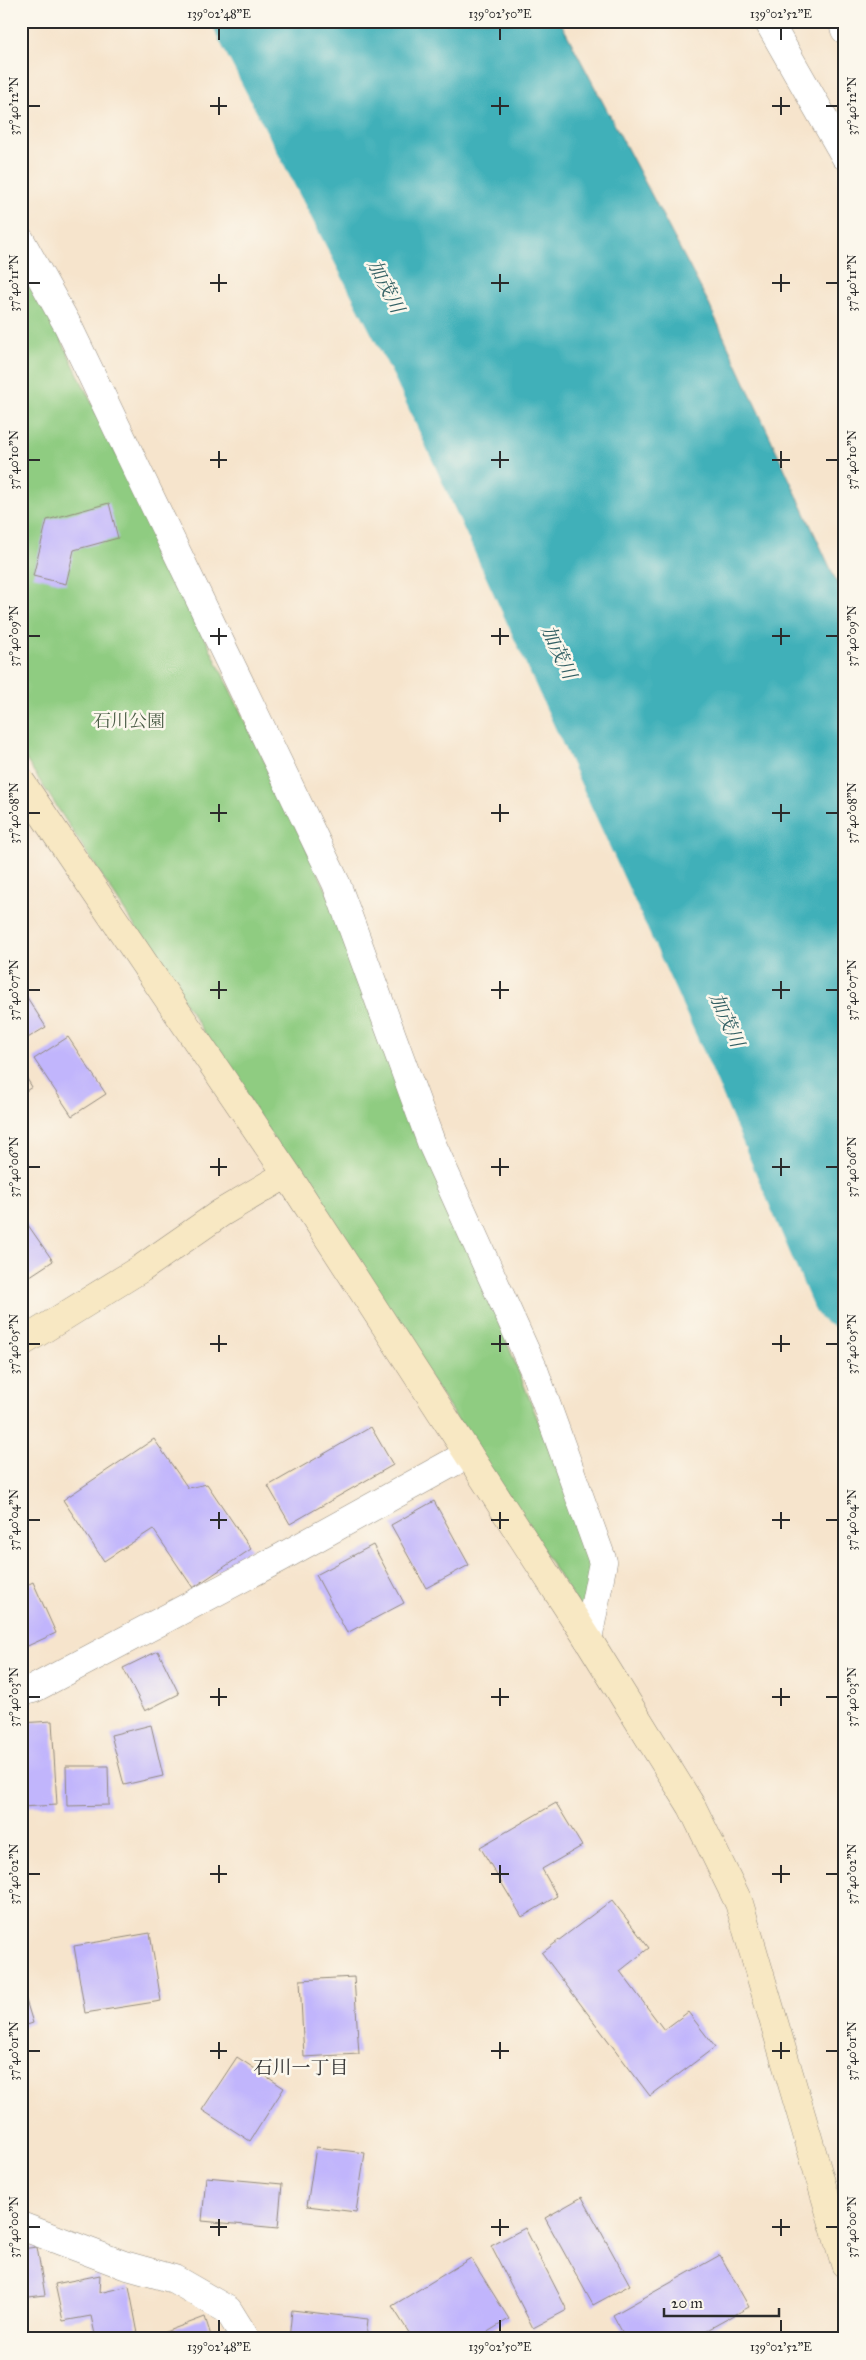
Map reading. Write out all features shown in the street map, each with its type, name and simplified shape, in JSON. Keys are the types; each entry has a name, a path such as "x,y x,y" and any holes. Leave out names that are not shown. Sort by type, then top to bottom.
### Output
{"street":[{"path":"768,21 845,156"},
{"path":"842,21 845,30"},
{"path":"21,241 68,326 336,883 431,1142 534,1370 603,1562 588,1639"},
{"path":"21,782 287,1174 588,1639 692,1807 739,1902 845,2264"},
{"path":"21,1343 142,1268 222,1213 287,1174"},
{"path":"21,1692 33,1689 271,1563 468,1454"},
{"path":"21,2226 124,2265 174,2279 228,2310 246,2339"}],"green space":[{"name":"石川公園","path":"21,256 326,889 595,1563 584,1614 21,752"}],"water":[{"path":"261,21 560,21 707,300 845,600 845,1242 457,362"}],"building":[{"path":"109,503 118,538 74,550 66,584 33,576 47,520"},
{"path":"21,988 46,1027 21,1042"},
{"path":"68,1037 106,1094 72,1116 34,1059"},
{"path":"21,1069 32,1087 21,1094"},
{"path":"21,1215 53,1261 21,1282"},
{"path":"371,1427 393,1465 290,1524 268,1486"},
{"path":"154,1439 188,1488 207,1484 251,1549 193,1588 153,1529 104,1561 63,1500"},
{"path":"434,1501 469,1565 426,1588 391,1525"},
{"path":"373,1545 404,1603 347,1633 316,1575"},
{"path":"33,1582 56,1633 21,1649 21,1588"},
{"path":"158,1651 179,1694 145,1711 123,1668"},
{"path":"52,1721 57,1805 21,1807 21,1723"},
{"path":"151,1725 163,1776 124,1785 111,1735"},
{"path":"66,1766 108,1766 109,1805 67,1806"},
{"path":"556,1803 582,1846 542,1869 557,1896 522,1917 480,1847"},
{"path":"612,1900 649,1948 620,1971 664,2030 688,2012 715,2047 650,2096 542,1953"},
{"path":"150,1933 161,2001 85,2013 74,1946"},
{"path":"354,1977 359,2054 304,2057 300,1980"},
{"path":"21,1984 33,2023 21,2027"},
{"path":"237,2057 284,2088 250,2141 202,2110"},
{"path":"316,2147 365,2153 356,2212 307,2206"},
{"path":"206,2177 282,2184 278,2228 202,2221"},
{"path":"582,2197 630,2285 593,2305 545,2218"},
{"path":"525,2228 567,2310 533,2328 491,2246"},
{"path":"37,2247 45,2295 21,2298 21,2249"},
{"path":"720,2255 749,2307 691,2339 626,2339 613,2315"},
{"path":"471,2258 509,2319 476,2339 413,2339 392,2306"},
{"path":"100,2275 99,2293 129,2286 139,2339 96,2339 91,2316 63,2321 55,2284"},
{"path":"292,2310 368,2319 366,2339 289,2339"},
{"path":"205,2317 212,2339 158,2339 157,2335"}],"waterway":[{"name":"加茂川","path":"248,21 426,364 738,1044 845,1294"}],"district":[{"name":"石川一丁目","path":"301,2067"}]}
